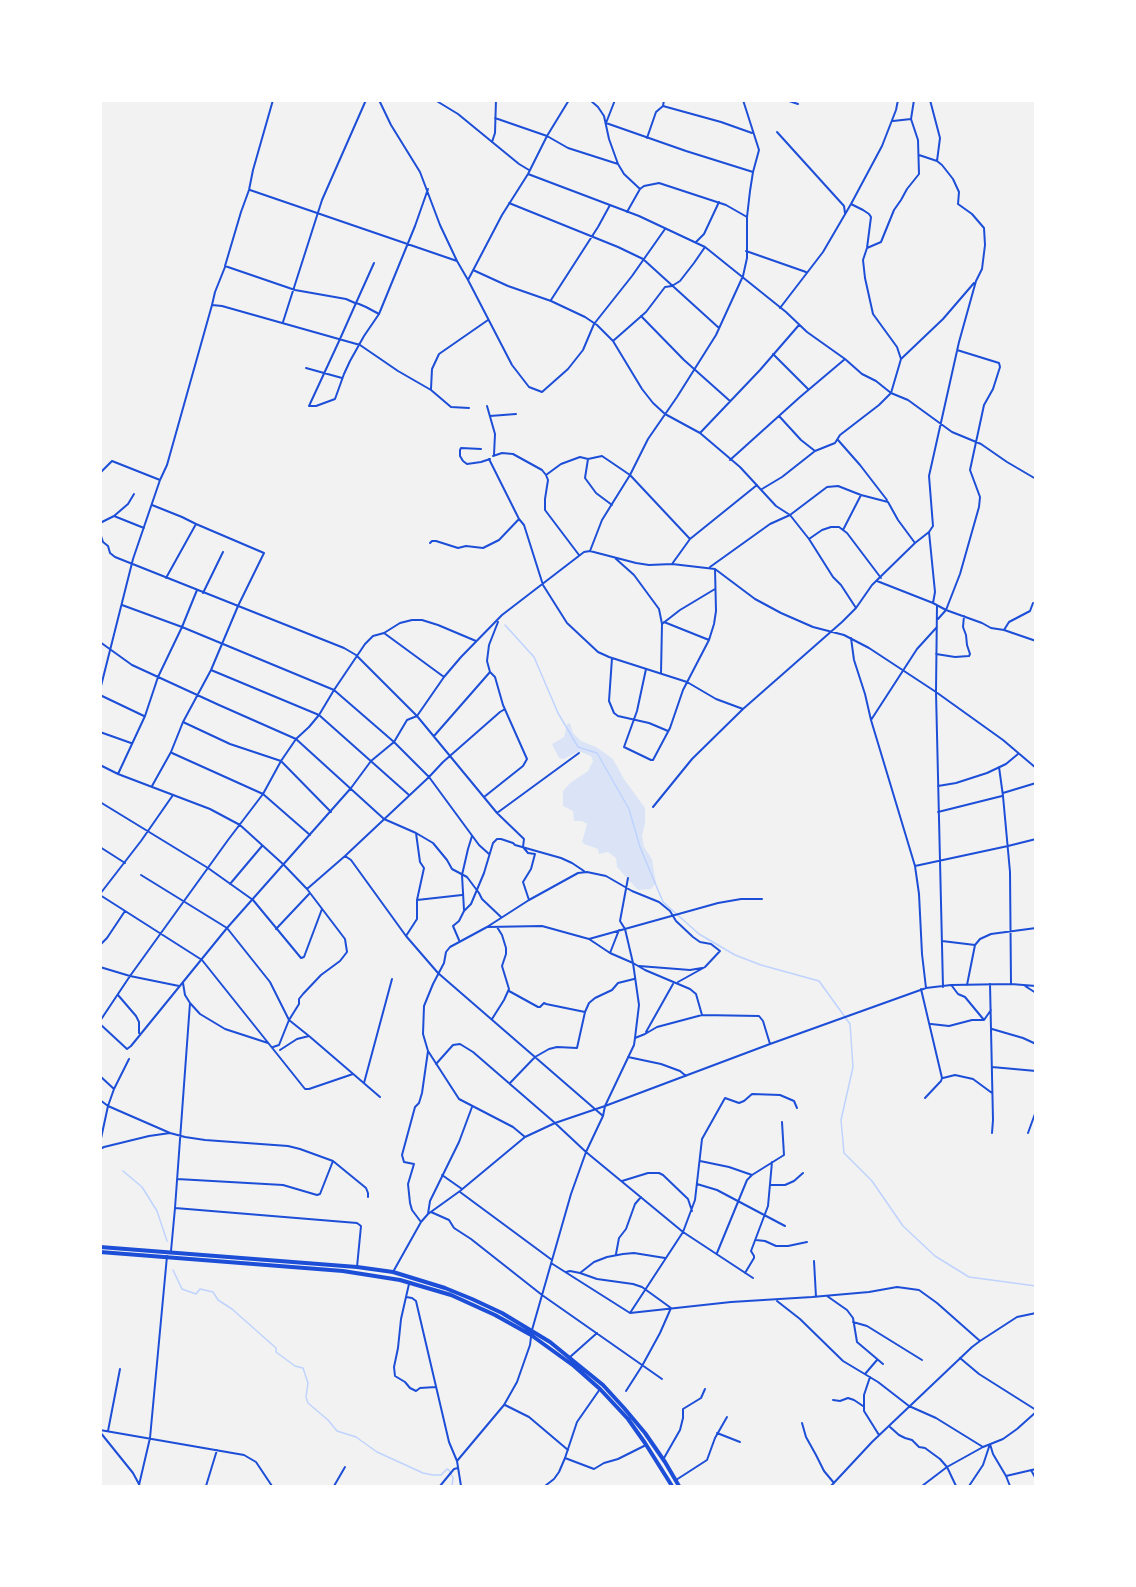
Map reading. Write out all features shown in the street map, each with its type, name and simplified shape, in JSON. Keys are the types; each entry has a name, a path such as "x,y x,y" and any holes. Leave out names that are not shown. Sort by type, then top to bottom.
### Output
{"main road":[{"path":"100,1247 357,1267 393,1272 472,1299 502,1312 574,1366 600,1389 628,1419 672,1486"},
{"path":"100,1252 343,1270 385,1276 451,1295 531,1333 570,1357 603,1385 624,1408 645,1433 679,1486"}],"street":[{"path":"100,690 133,559 167,465 215,292 249,190 273,100"},
{"path":"283,323 318,213 366,100"},
{"path":"379,100 391,125 420,172 440,225 457,261 512,365 529,387 542,392 568,369 583,350 594,324 627,283 665,229"},
{"path":"435,100 458,114 519,164 530,170"},
{"path":"492,142 495,134 496,100"},
{"path":"468,280 568,100"},
{"path":"590,100 602,111 618,164 624,174 640,189"},
{"path":"606,123 615,100"},
{"path":"646,138 656,112 663,106 664,100"},
{"path":"590,551 602,520 630,476 648,438 719,328 743,276 747,217 753,172 759,150 743,100"},
{"path":"786,100 798,104"},
{"path":"780,309 823,252 851,204 882,146 898,100"},
{"path":"867,248 881,242 894,210 919,174 918,140 911,119 914,100"},
{"path":"930,100 940,138 937,161"},
{"path":"663,106 721,122 753,134"},
{"path":"495,118 547,136 568,148 618,164"},
{"path":"892,121 911,119"},
{"path":"606,123 753,172"},
{"path":"777,132 844,206 845,213"},
{"path":"653,807 692,759 743,709 856,608 877,581 933,526 929,476 957,350 976,281 982,269 985,245 984,228 972,214 958,204 959,192 953,179 937,161 919,155"},
{"path":"528,174 627,212 705,246 807,332 862,374 876,381 891,393 908,400 952,432 981,444 1035,479"},
{"path":"627,212 640,189 659,183 726,204 747,217"},
{"path":"374,263 309,406 316,406 335,399 342,378 364,336 379,314 428,189"},
{"path":"249,190 457,261"},
{"path":"696,242 705,234 719,202"},
{"path":"509,203 593,236 643,260 719,328"},
{"path":"851,204 870,214 871,217 863,260 873,314 897,347 901,359"},
{"path":"551,301 610,206"},
{"path":"613,341 641,316 665,287 680,281 705,246"},
{"path":"746,251 807,273"},
{"path":"225,266 295,290 346,298 379,314"},
{"path":"473,270 508,286 551,301 585,317 594,324 613,341 653,403 665,414 700,434 740,467 776,506 790,515 809,538 833,577 856,608"},
{"path":"761,490 815,451 835,443 840,435 879,405 891,393 901,359 943,319 976,281"},
{"path":"212,305 360,345 430,390 451,407 469,408"},
{"path":"641,316 694,370 730,401"},
{"path":"430,390 432,369 439,354 488,320"},
{"path":"700,434 799,325"},
{"path":"937,620 946,610 960,574 979,507 980,497 970,470 984,405 993,389 1000,364 957,350"},
{"path":"773,354 808,389"},
{"path":"730,460 844,359"},
{"path":"306,368 342,378"},
{"path":"487,406 496,441 494,456"},
{"path":"490,416 516,414"},
{"path":"779,416 815,451"},
{"path":"838,440 888,502 915,543"},
{"path":"481,449 461,448 460,456 466,464 489,459 502,453 513,454 542,470 548,480 545,510 579,555"},
{"path":"546,475 561,464 580,457 588,459 602,456 630,476 690,539"},
{"path":"489,459 526,529 543,585 567,623 593,648 612,657 687,682 716,699 743,709"},
{"path":"588,459 585,478 596,494 612,505"},
{"path":"100,473 112,461 160,480"},
{"path":"672,564 690,539 757,485"},
{"path":"709,568 770,524 790,515 827,488 838,486 888,502"},
{"path":"100,523 114,516 128,504 134,494"},
{"path":"843,530 861,495"},
{"path":"152,506 264,553 238,606 212,670 183,722 171,752 152,786"},
{"path":"114,516 144,528"},
{"path":"430,543 436,541 455,548 466,546 483,548 499,540 519,519"},
{"path":"166,578 196,524"},
{"path":"809,538 831,526 839,527 847,533 881,578"},
{"path":"929,532 937,620 936,692 943,987"},
{"path":"100,533 103,542 115,557 344,648 356,656 417,716 497,813 524,839 523,847 528,853 535,854 531,868 523,882 529,900"},
{"path":"477,640 422,620 400,622 384,633 373,636 356,656 318,715 296,739 263,794 130,976 100,1023 127,1048 182,985 227,928 331,812 371,760 394,741 407,720 417,716 444,677 477,640 502,615 584,552 590,551 649,565 672,564 715,569 746,593 773,609 797,621 850,638 869,648 1003,740 1035,768"},
{"path":"203,592 223,552"},
{"path":"613,556 634,575 658,609 663,623 661,674"},
{"path":"646,668 637,711 624,747 651,760 656,758 687,682 709,640 714,624 715,569"},
{"path":"877,581 991,628 1035,641"},
{"path":"663,623 715,589"},
{"path":"118,774 145,716 158,677 197,590"},
{"path":"1004,630 1009,622 1027,614 1034,603"},
{"path":"122,605 182,627 334,690 394,741 429,777 482,849 489,854"},
{"path":"936,654 955,657 969,656 963,627 964,616"},
{"path":"484,796 523,766 527,759 505,709 495,677 487,667 489,645 500,618"},
{"path":"663,623 709,640"},
{"path":"871,720 925,638 937,627"},
{"path":"384,633 444,677"},
{"path":"850,638 871,720 915,866 926,988"},
{"path":"100,642 132,665 296,739 384,819 433,843 452,869 467,878 482,900 501,917"},
{"path":"612,657 609,701 618,716 649,723 668,731"},
{"path":"212,670 318,715 409,795"},
{"path":"434,736 490,672"},
{"path":"100,695 145,716"},
{"path":"307,889 505,709"},
{"path":"183,722 230,744 281,761 331,812"},
{"path":"100,732 131,743"},
{"path":"171,752 263,794 310,836"},
{"path":"497,813 579,753"},
{"path":"938,786 970,779 999,767 1018,754"},
{"path":"100,765 210,809 240,825 307,889 345,939 347,952 299,999 299,1004 289,1020 279,1045 281,1059"},
{"path":"999,767 1008,846 1011,984"},
{"path":"938,812 1035,783"},
{"path":"173,795 100,895 202,960 306,1090 353,1074"},
{"path":"100,802 208,868 253,900 302,958 322,909"},
{"path":"406,936 417,919 417,900 424,868 420,862 416,833"},
{"path":"464,911 462,875 472,836"},
{"path":"459,940 453,926 471,904 493,843 498,839 561,858 584,872"},
{"path":"915,866 1035,839"},
{"path":"230,884 262,846"},
{"path":"100,847 125,863"},
{"path":"345,856 351,860 406,936 438,973 603,1116"},
{"path":"525,1137 513,1127 459,1099 428,1051 423,1034 424,1006 450,946 487,927 578,873 606,876 626,888 659,902 700,942 711,944 720,951 705,967 675,983 645,1034"},
{"path":"141,875 227,928 270,982 289,1020 380,1097"},
{"path":"461,1486 456,1468 457,1461 504,1405 517,1382 530,1345 536,1313 571,1194 586,1152 635,1038 639,1005 633,963 625,929 620,921 628,878"},
{"path":"276,929 310,893"},
{"path":"417,900 463,895"},
{"path":"589,939 718,903 741,899 762,899"},
{"path":"100,945 125,911"},
{"path":"487,927 542,926 589,939 610,953 696,994 702,1014"},
{"path":"492,1019 509,990 502,966 506,948 497,927"},
{"path":"967,985 975,945 985,936 1035,928"},
{"path":"610,953 619,930"},
{"path":"100,934 107,938"},
{"path":"941,940 975,945"},
{"path":"636,966 690,970 705,967"},
{"path":"100,967 130,976 182,985"},
{"path":"509,1084 535,1057 553,1048 577,1048 589,1003 612,990 618,982 634,978"},
{"path":"364,1083 392,979"},
{"path":"990,984 992,1133"},
{"path":"182,985 185,995 200,1014 225,1029 268,1043"},
{"path":"951,985 958,994 965,997 984,1020"},
{"path":"393,1272 421,1222 430,1213 525,1137 555,1123 921,989 951,985 1035,986"},
{"path":"1025,986 1035,993"},
{"path":"921,989 942,1078 925,1098"},
{"path":"509,990 540,1008 544,1003 585,1012"},
{"path":"118,995 136,1016 139,1022 139,1034"},
{"path":"171,1252 190,1003"},
{"path":"984,1020 992,1010"},
{"path":"635,1038 657,1027 702,1014 759,1016 765,1026 770,1044"},
{"path":"930,1024 949,1026 972,1020 984,1020"},
{"path":"992,1029 1035,1044"},
{"path":"280,1050 297,1039 309,1036"},
{"path":"436,1064 450,1047 456,1044 473,1052 586,1152 683,1232 753,1278"},
{"path":"272,1047 279,1045"},
{"path":"421,1222 410,1203 408,1184 414,1164 404,1162 402,1155 415,1107 422,1093 428,1051"},
{"path":"628,1057 661,1064 680,1071 686,1076"},
{"path":"101,1143 108,1106 129,1059"},
{"path":"992,1067 1035,1071"},
{"path":"942,1078 955,1075 973,1079 992,1093"},
{"path":"100,1076 114,1089"},
{"path":"630,1313 683,1232 695,1200 702,1139 725,1098 739,1103 752,1094 780,1095 794,1101 797,1108"},
{"path":"100,1100 108,1106 180,1136 288,1146 333,1161 366,1188 368,1197"},
{"path":"430,1213 430,1200 459,1142 472,1107"},
{"path":"1028,1132 1035,1111"},
{"path":"717,1254 747,1180 784,1154 782,1122"},
{"path":"100,1149 170,1133"},
{"path":"177,1179 284,1185 317,1195 320,1194 333,1161"},
{"path":"700,1161 752,1175"},
{"path":"745,1274 754,1258 751,1251 765,1216 771,1185 772,1162"},
{"path":"622,1181 648,1173 659,1173 690,1201 692,1211"},
{"path":"771,1185 785,1185 803,1173"},
{"path":"442,1176 551,1262 630,1313 731,1302 827,1296 897,1287 919,1290 980,1341"},
{"path":"697,1184 717,1190 785,1226"},
{"path":"616,1256 619,1238 626,1229 635,1204 641,1197"},
{"path":"690,1201 695,1200"},
{"path":"175,1208 357,1223 361,1226 357,1267"},
{"path":"430,1213 449,1220 454,1228 542,1295 662,1379"},
{"path":"756,1240 776,1246 807,1242"},
{"path":"580,1273 594,1262 616,1256 634,1253 666,1258"},
{"path":"140,1486 150,1438 167,1256"},
{"path":"814,1261 816,1297"},
{"path":"566,1272 633,1284 646,1289 671,1308"},
{"path":"409,1282 401,1319 394,1367 395,1376 416,1390 436,1387"},
{"path":"827,1296 847,1310 853,1318 857,1342 883,1364"},
{"path":"406,1297 416,1301 452,1451 457,1461"},
{"path":"776,1300 800,1319 843,1361 870,1377 909,1406 936,1418 983,1448"},
{"path":"626,1391 660,1333 671,1308"},
{"path":"802,1423 806,1437 833,1485 879,1435 960,1358 980,1341 1017,1317 1035,1312"},
{"path":"853,1322 867,1326 922,1360"},
{"path":"570,1357 597,1333"},
{"path":"922,1486 946,1467 1003,1439 1035,1411 979,1374 960,1358"},
{"path":"865,1374 877,1360"},
{"path":"108,1431 120,1370"},
{"path":"870,1377 864,1395 864,1407 879,1435"},
{"path":"545,1486 554,1479 565,1458 577,1422 600,1389"},
{"path":"663,1459 680,1430 684,1409 701,1398 705,1389"},
{"path":"833,1400 840,1401 848,1398 864,1407"},
{"path":"504,1405 529,1417 568,1450"},
{"path":"675,1480 707,1460 717,1433 727,1417"},
{"path":"889,1426 904,1438 912,1440 919,1447 933,1453 946,1467 956,1486"},
{"path":"100,1431 133,1473 140,1486"},
{"path":"100,1431 244,1455 254,1459 272,1486"},
{"path":"717,1433 740,1442"},
{"path":"990,1444 1010,1486"},
{"path":"969,1486 983,1465 990,1444"},
{"path":"565,1458 594,1469 646,1445"},
{"path":"207,1486 218,1450"},
{"path":"334,1486 345,1467"},
{"path":"440,1486 456,1468"},
{"path":"1006,1476 1035,1469"},
{"path":"1031,1470 1035,1479"}],"shaded area":[{"path":"570,723 573,733 581,741 596,747 613,759 645,808 642,835 644,847 652,859 656,883 651,889 638,890 617,867 616,858 608,852 599,854 598,849 584,844 582,842 587,824 574,821 573,811 563,806 563,791 570,783 588,771 593,761 591,756 581,752 564,759 559,758 552,744 564,737 567,724"}],"waterway":[{"path":"505,625 534,657 558,713 578,747 597,753 629,809 640,847 663,902 699,934 735,955 761,965 819,981 850,1024 853,1067 841,1120 844,1153 872,1181 903,1226 935,1256 969,1277 1036,1286"},
{"path":"123,1171 142,1187 157,1211 167,1241"},
{"path":"173,1270 182,1289 196,1294 200,1289 213,1292 218,1300 232,1309 276,1348 276,1352 295,1366 303,1368 308,1383 306,1397 308,1403 337,1431 356,1437 377,1452 423,1473 441,1475 447,1469 453,1478 452,1486"}]}
